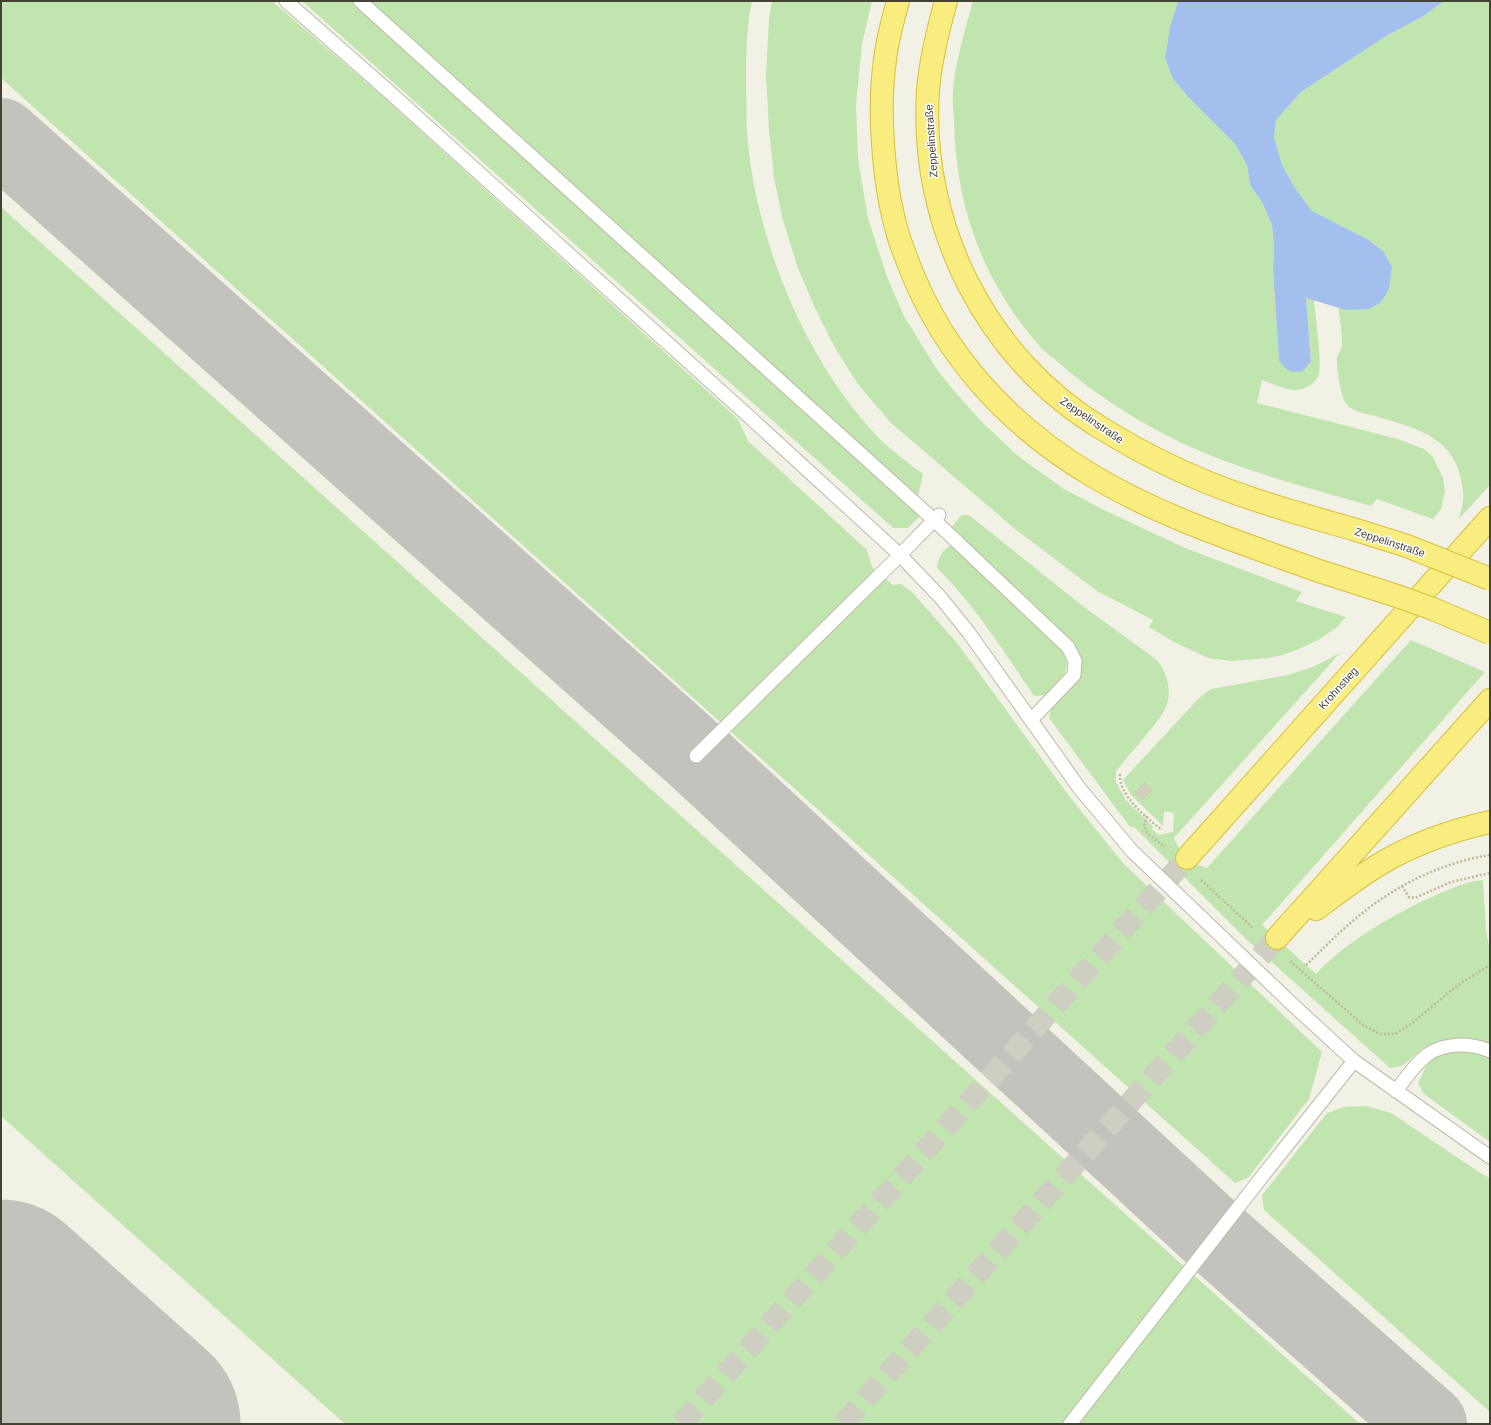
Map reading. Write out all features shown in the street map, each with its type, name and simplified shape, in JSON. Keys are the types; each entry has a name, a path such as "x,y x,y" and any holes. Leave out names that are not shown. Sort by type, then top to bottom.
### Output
{"highway":[{"path":"898,1 885,59 881,97 884,158 889,194 897,233 915,280 946,340 967,368 993,398 1022,426 1048,447 1092,476 1124,494 1176,517 1237,541 1319,571 1414,602 1490,633"},
{"name":"Zeppelinstraße","path":"946,1 939,27 928,90 927,117 931,171 942,218 960,269 986,316 998,334 1031,372 1055,395 1094,424 1172,467 1250,498 1407,546 1490,579"},
{"name":"Krohnstieg","path":"1187,858 1490,518"},
{"path":"1490,700 1277,938 1354,880 1386,860 1442,835 1490,822"}],"lane":[{"path":"286,1 398,99 744,412 900,556 941,598 969,633 1080,789 1132,851 1354,1061 1490,1157"},
{"path":"360,1 936,518 1068,647 1075,661 1074,675 1031,720"},
{"path":"696,756 900,556 936,518"},
{"path":"1396,1091 1427,1055 1450,1045 1477,1046 1490,1051"},
{"path":"1070,1424 1354,1061"}],"path":[{"path":"1120,774 1119,781 1128,798 1162,830"},
{"path":"1147,816 1144,826 1148,834 1165,848"},
{"path":"1306,965 1360,915 1385,896 1402,886 1446,867 1476,857 1490,855"},
{"path":"1402,886 1408,896 1415,898 1451,882 1490,873"},
{"path":"1199,878 1255,929"},
{"path":"1288,960 1363,1025 1380,1034 1395,1034 1411,1024 1458,985 1490,965"}],"green space":[{"path":"1,1 272,1 380,94 738,419 748,441 867,550 872,567 893,585 901,584 912,592 957,643 1069,796 1123,863 1322,1052 1309,1099 1248,1178 1235,1183 1,78"},
{"path":"302,1 353,1 922,514 908,528 893,528"},
{"path":"366,1 752,1 747,34 746,56 747,131 752,171 760,212 772,253 787,294 805,333 826,370 850,404 876,435 893,451 923,474 918,496"},
{"path":"772,1 872,1 862,44 856,105 858,159 868,218 887,277 904,316 936,368 955,392 982,422 1018,456 1064,489 1106,511 1185,548 1302,592 1296,601 1346,617 1336,628 1320,639 1283,655 1268,658 1232,661 1208,658 1174,642 1149,627 1153,620 1097,591 1015,529 891,423 857,383 834,346 814,306 798,268 782,217 774,177 769,130 766,74 769,19"},
{"path":"973,1 1178,1 1170,27 1165,58 1173,79 1190,99 1235,144 1247,165 1250,185 1262,202 1272,225 1274,246 1273,269 1279,360 1311,361 1306,298 1314,300 1320,363 1318,377 1308,386 1295,390 1283,388 1262,380 1257,403 1398,439 1424,449 1433,457 1443,478 1445,491 1441,509 1433,519 1377,499 1371,506 1299,485 1227,462 1180,442 1132,416 1102,397 1039,346 1018,319 1001,293 987,267 967,212 960,183 956,153 953,92 958,57"},
{"path":"1444,1 1490,1 1490,485 1459,519 1463,495 1460,474 1454,459 1445,448 1434,439 1407,426 1358,412 1351,408 1343,399 1337,367 1337,358 1342,344 1338,307 1346,310 1383,251 1367,239 1312,211 1295,188 1282,165 1274,137 1276,120 1301,92 1386,36 1422,17"},
{"path":"1,207 1360,1424 345,1424 1,1116"},
{"path":"961,515 969,515 1080,604 1157,660 1160,664 1167,680 1169,692 1167,704 1155,724 1116,771 1116,782 1126,800 1159,835 1173,832 1174,813 1164,811 1163,826 1131,795 1123,780 1199,698 1211,689 1288,675 1315,666 1340,653 1174,838 1187,858 1196,864 1207,868 1411,640 1485,672 1262,925 1316,974 1340,952 1381,923 1425,900 1453,888 1483,880 1486,931 1490,951 1490,1142 1424,1094 1418,1084 1425,1068 1435,1056 1441,1044 1423,1048 1402,1066 1390,1068 1247,940 1134,827 1130,827 1049,718 1051,707 1078,676 1081,658 1073,642 950,530"},
{"path":"951,545 1062,647 1067,662 1065,673 1046,695 1034,696 964,597 937,568 938,560 941,554"},
{"path":"1366,1106 1391,1113 1490,1178 1490,1412 1264,1210 1262,1195 1327,1113 1344,1107"}],"water":[{"path":"1178,1 1444,1 1422,17 1386,36 1301,92 1276,120 1274,137 1282,165 1295,188 1312,211 1367,239 1383,251 1392,267 1389,289 1381,302 1369,309 1346,310 1306,298 1311,361 1303,371 1295,372 1286,369 1279,360 1273,269 1274,246 1272,225 1262,202 1250,185 1247,165 1235,144 1190,99 1173,79 1165,58 1170,27"}],"building":[{"path":"1144,783 1152,790 1142,800 1135,794"}],"taxiway":[{"path":"1,137 696,756 1216,1237 1428,1424"}],"runway":[{"path":"1,1297 143,1424"}],"tunnel":[{"path":"681,1424 1187,858"},
{"path":"843,1424 1277,938"}]}
